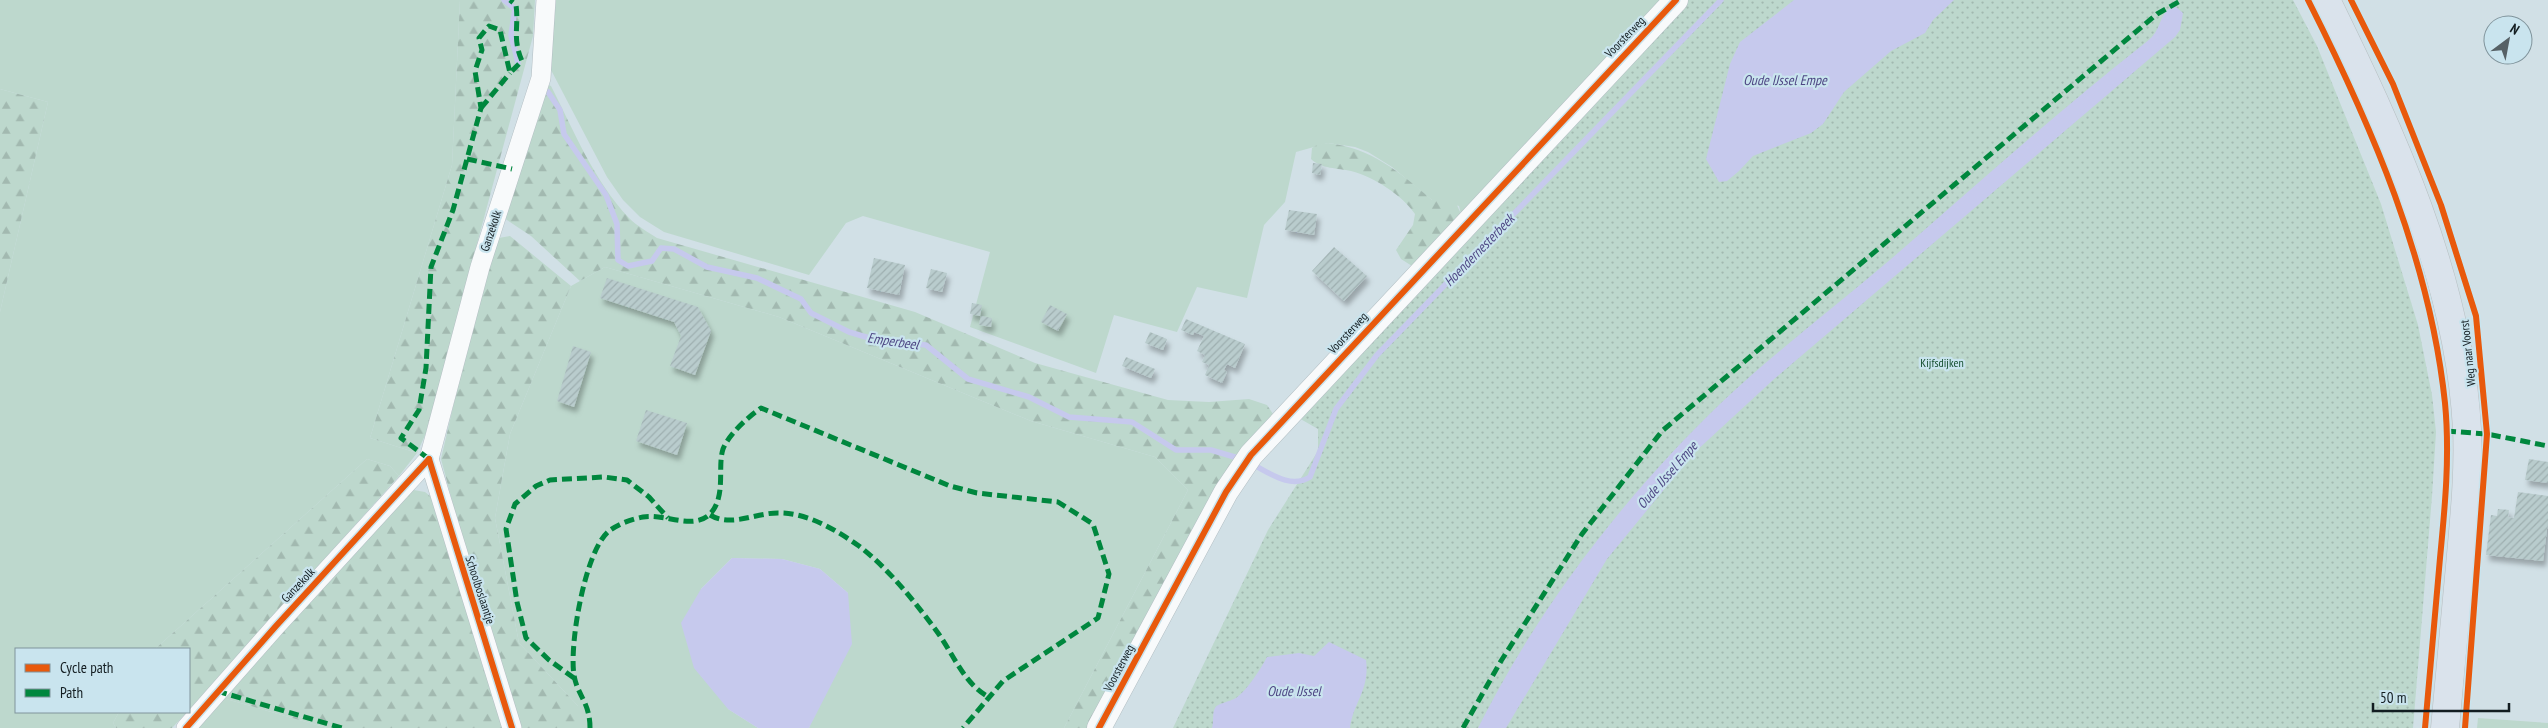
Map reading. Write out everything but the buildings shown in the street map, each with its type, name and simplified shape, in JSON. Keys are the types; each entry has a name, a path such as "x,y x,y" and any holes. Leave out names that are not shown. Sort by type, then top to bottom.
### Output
{"main road":[{"name":"Weg naar Voorst","path":"2326,0 2374,98 2414,201 2441,277 2454,330 2465,404 2467,470 2445,728"}],"street":[{"name":"Ganzekolk","path":"186,728 276,626 429,459 480,267 540,78 546,0"},
{"name":"Voorsterweg","path":"1099,728 1226,492 1251,455 1676,0"},
{"name":"Schoolboslaantje","path":"429,459 512,728"}],"green space":[{"path":"0,0 460,0 452,165 370,438 417,453 399,476 390,466 367,459 156,648 15,648 15,713 118,713 113,723 116,728 0,728 0,312 48,102 0,89"},
{"path":"460,0 535,0 533,36 426,433 417,453 370,438 452,165"},
{"path":"556,0 1666,0 1461,214 1459,206 1432,200 1392,167 1368,152 1355,147 1328,143 1296,152 1285,202 1264,225 1247,298 1197,287 1177,332 1114,315 1096,373 970,327 990,252 863,216 846,223 809,275 664,232 640,217 623,200 607,177 550,68"},
{"name":"Kijfsdijken","path":"1687,0 2293,0 2317,46 2381,204 2418,325 2432,395 2436,432 2413,728 1173,728 1268,530 1318,451 1318,429 1297,417"},
{"path":"545,83 551,86 605,188 629,218 657,238 915,312 1035,363 1168,400 1209,402 1249,399 1267,405 1275,417 1090,728 1064,728 1188,490 1155,457 1031,421 779,317 605,267 580,281 531,236 501,216"},
{"path":"0,89 48,102 0,312"},
{"path":"1328,143 1358,150 1371,156 1396,171 1432,200 1445,197 1456,203 1461,214 1412,266 1401,259 1396,250 1413,225 1415,214 1403,200 1378,182 1351,171 1320,165 1311,159 1312,148"},
{"path":"510,236 571,286 510,434 495,518 519,643 578,706 578,728 519,728 475,587 441,459 489,251 493,239"},
{"path":"605,267 779,317 1031,421 1155,457 1188,490 1064,728 809,728 848,593 820,569 782,559 732,558 701,589 728,709 758,728 578,728 578,706 519,643 495,518 510,434 571,286"},
{"path":"367,459 390,466 399,476 190,709 190,648 156,648"},
{"path":"408,489 425,492 435,500 507,728 327,728 219,697"},
{"path":"219,697 327,728 191,728"},
{"path":"118,713 186,713 172,728 116,728 113,723"},
{"path":"2478,718 2548,723 2548,728 2477,728"}],"water":[{"name":"Oude IJssel Empe","path":"1794,0 1954,0 1933,20 1925,33 1891,51 1844,92 1823,124 1811,133 1753,156 1727,181 1719,182 1706,159 1730,64 1740,42"},
{"path":"2176,7 2183,13 2180,30 2175,37 1773,380 1694,453 1607,559 1506,728 1478,728 1528,640 1586,555 1651,475 1686,438 1763,365 1891,259 2077,98 2148,41 2155,33 2167,10"},
{"path":"732,558 782,559 820,569 848,593 852,644 809,728 758,728 728,709 694,668 681,623 701,589"},
{"name":"Oude IJssel","path":"1329,642 1366,660 1366,680 1354,711 1350,728 1212,728 1216,706 1236,698 1245,690 1267,657 1299,653 1314,656"}],"waterway":[{"name":"Hoendernesterbeek","path":"504,0 515,9 511,35 518,63"},
{"name":"Hoendernesterbeek","path":"1254,465 1288,481 1303,480 1310,477 1336,409 1377,355 1721,0"},
{"name":"Emperbeel","path":"548,92 560,110 564,134 606,195 617,224 618,260 628,266 652,261 661,248 674,249 707,267 757,278 801,299 811,313 849,332 876,340 926,345 968,379 1029,397 1069,417 1132,422 1176,450 1211,450 1238,458"}],"marked path":[{"path":"429,459 401,438 419,410 426,368 431,267 453,210 481,108 475,71 482,50 479,38 489,26 500,30 510,73 522,61 516,39 516,5 510,0"},
{"path":"1463,728 1501,661 1582,534 1662,431 2157,14 2182,0"},
{"path":"481,108 510,73"},
{"path":"467,159 512,169"},
{"path":"590,728 586,705 574,675 573,661 581,599 586,577 600,541 613,528 639,518 651,516 694,521 709,515 715,508 720,491 723,449 739,426 761,408 950,486 977,493 1058,502 1093,524 1109,574 1098,618 1003,681 963,728"},
{"path":"2446,431 2487,434 2548,446"},
{"path":"574,678 549,660 526,638 517,602 506,529 515,504 536,486 550,480 604,477 627,480 649,497 668,518"},
{"path":"710,515 718,519 735,520 771,513 790,514 811,519 850,540 870,555 901,586 938,633 966,677 989,697"},
{"path":"217,691 342,728"}],"cycle path":[{"path":"1099,728 1226,492 1251,455 1676,0"},
{"path":"2308,0 2354,96 2395,195 2412,246 2437,350 2445,403 2447,461 2444,520 2425,728"},
{"path":"2351,0 2393,84 2441,205 2476,316 2487,434 2465,728"},
{"path":"429,459 512,728"},
{"path":"186,728 276,626 429,459"}]}
